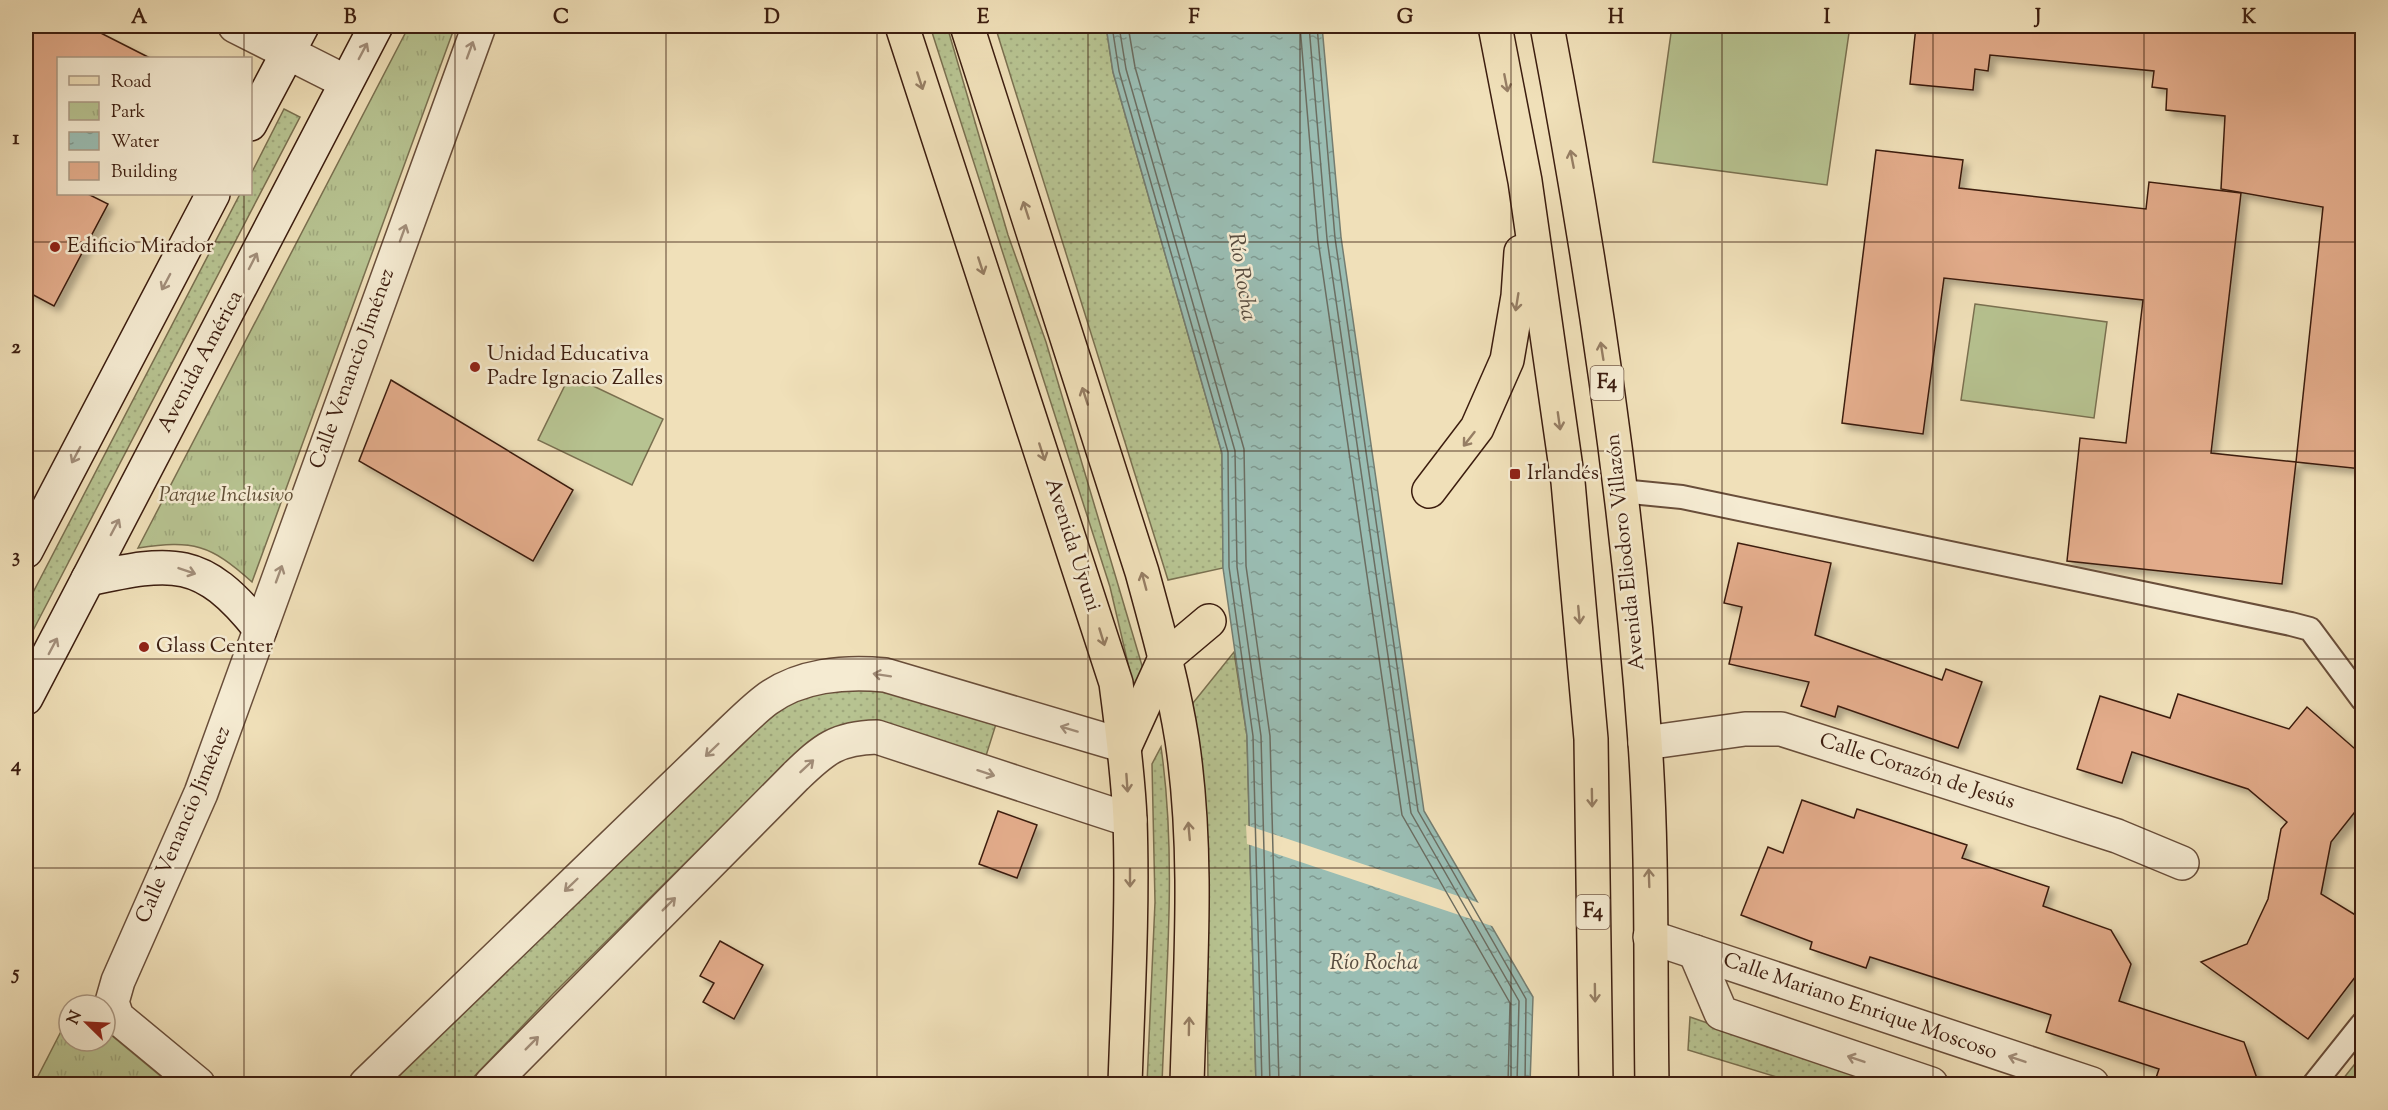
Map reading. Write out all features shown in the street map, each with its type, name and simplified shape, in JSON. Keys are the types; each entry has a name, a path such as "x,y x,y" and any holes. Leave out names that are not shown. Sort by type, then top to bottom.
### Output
{"main road":[{"name":"Avenida Uyuni","path":"902,26 1116,683 1125,746 1130,820 1125,1084"},
{"path":"967,26 1142,572 1166,658 1182,741 1192,874 1187,1084"},
{"name":"F4","path":"1495,26 1525,181 1568,482 1591,739 1596,1084"},
{"name":"Avenida Eliodoro Villazón","path":"1547,26 1580,202 1621,491 1645,743 1652,1084"},
{"path":"1429,492 1478,428 1507,360 1518,296 1525,181"},
{"path":"1125,746 1166,658 1209,621"}],"street":[{"path":"235,26 296,39 346,82"},
{"name":"Avenida América","path":"26,698 376,26"},
{"name":"Calle Venancio Jiménez","path":"198,1084 117,1017 112,1002 118,981 201,792 479,26"},
{"path":"252,120 296,39"},
{"path":"26,551 212,195"},
{"path":"88,579 145,567 182,567 212,581 239,603 260,629"},
{"path":"366,1084 767,699 813,678 862,672 885,675 1125,746"},
{"name":"Calle Corazón de Jesús","path":"1645,743 1745,729 1780,729 2117,836 2182,863"},
{"path":"491,1084 796,776 820,754 849,738 877,737 1130,820"},
{"name":"Calle Mariano Enrique Moscoso","path":"1650,937 2092,1084"},
{"name":"Calle Mariano Enrique Moscoso","path":"1695,952 1721,1013 1931,1084"}],"lane":[{"path":"1621,491 1682,497 2310,629 2362,699"},
{"path":"2314,1084 2362,1024"}],"green space":[{"name":"Parque Inclusivo","path":"409,26 455,26 252,582 212,552 200,548 173,545 138,548"},
{"path":"930,26 947,26 1008,235 1046,342 1143,669 1134,689 1110,587"},
{"path":"995,26 1106,26 1113,72 1222,453 1223,568 1168,580"},
{"path":"1672,26 1850,26 1827,185 1653,162"},
{"path":"284,109 300,117 26,644 26,606 239,195 252,195 252,172"},
{"path":"1975,304 2107,322 2094,418 1961,400"},
{"path":"570,375 663,419 632,485 538,440"},
{"path":"1234,652 1247,736 1256,1084 1208,1084 1206,847 1193,703"},
{"path":"875,683 996,724 985,759 822,734 800,749 553,994 467,1084 380,1084 785,703 825,687"},
{"path":"1161,747 1168,831 1168,958 1162,1084 1147,1084 1155,902 1152,764"},
{"path":"1690,1017 1885,1084 1800,1084 1688,1050"},
{"path":"57,1039 57,1053 117,1053 117,1040 170,1084 34,1084"},
{"path":"2362,1055 2362,1084 2339,1084"}],"water":[{"name":"Río Rocha","path":"1106,26 1322,26 1341,237 1424,811 1533,997 1530,1084 1256,1084 1247,736 1223,568 1222,453 1113,72"}],"pier":[{"path":"1246,825 1482,904 1495,927 1247,844"}],"building":[{"path":"26,26 87,26 148,57 57,57 57,195 90,195 108,204 54,306 26,291"},
{"path":"1916,26 2362,26 2362,469 2296,462 2323,207 2221,189 2225,116 2166,110 2167,89 2152,87 2154,71 1990,55 1988,71 1975,69 1973,90 1910,84"},
{"path":"1876,150 1963,160 1959,188 2146,209 2149,182 2241,193 2211,453 2296,462 2282,584 2067,561 2080,438 2126,443 2143,300 1944,278 1923,434 1842,423"},
{"path":"391,380 573,490 533,561 359,461"},
{"path":"1738,543 1831,563 1815,635 1942,680 1946,669 1982,682 1958,748 1838,706 1835,717 1801,706 1809,682 1729,664 1742,607 1724,603"},
{"path":"2178,694 2289,729 2307,707 2362,755 2362,803 2331,842 2321,894 2362,919 2362,968 2308,1039 2201,962 2247,944 2268,899 2281,829 2287,822 2248,789 2132,752 2122,783 2077,769 2100,696 2170,718"},
{"path":"1802,800 1854,818 1857,809 1967,845 1962,858 2049,887 2043,906 2111,930 2131,964 2119,1001 2244,1042 2259,1084 2154,1084 2159,1069 2046,1032 2051,1015 1870,957 1866,968 1810,949 1812,942 1741,915 1768,847 1783,853"},
{"path":"998,811 1037,825 1017,878 979,864"},
{"path":"720,941 763,965 734,1019 703,1002 714,983 700,976"}],"place":[{"name":"Edificio Mirador","path":"55,247"},
{"name":"Unidad Educativa Padre Ignacio Zalles","path":"475,367"},
{"name":"Irlandés","path":"1515,474"},
{"name":"Glass Center","path":"144,647"}]}
